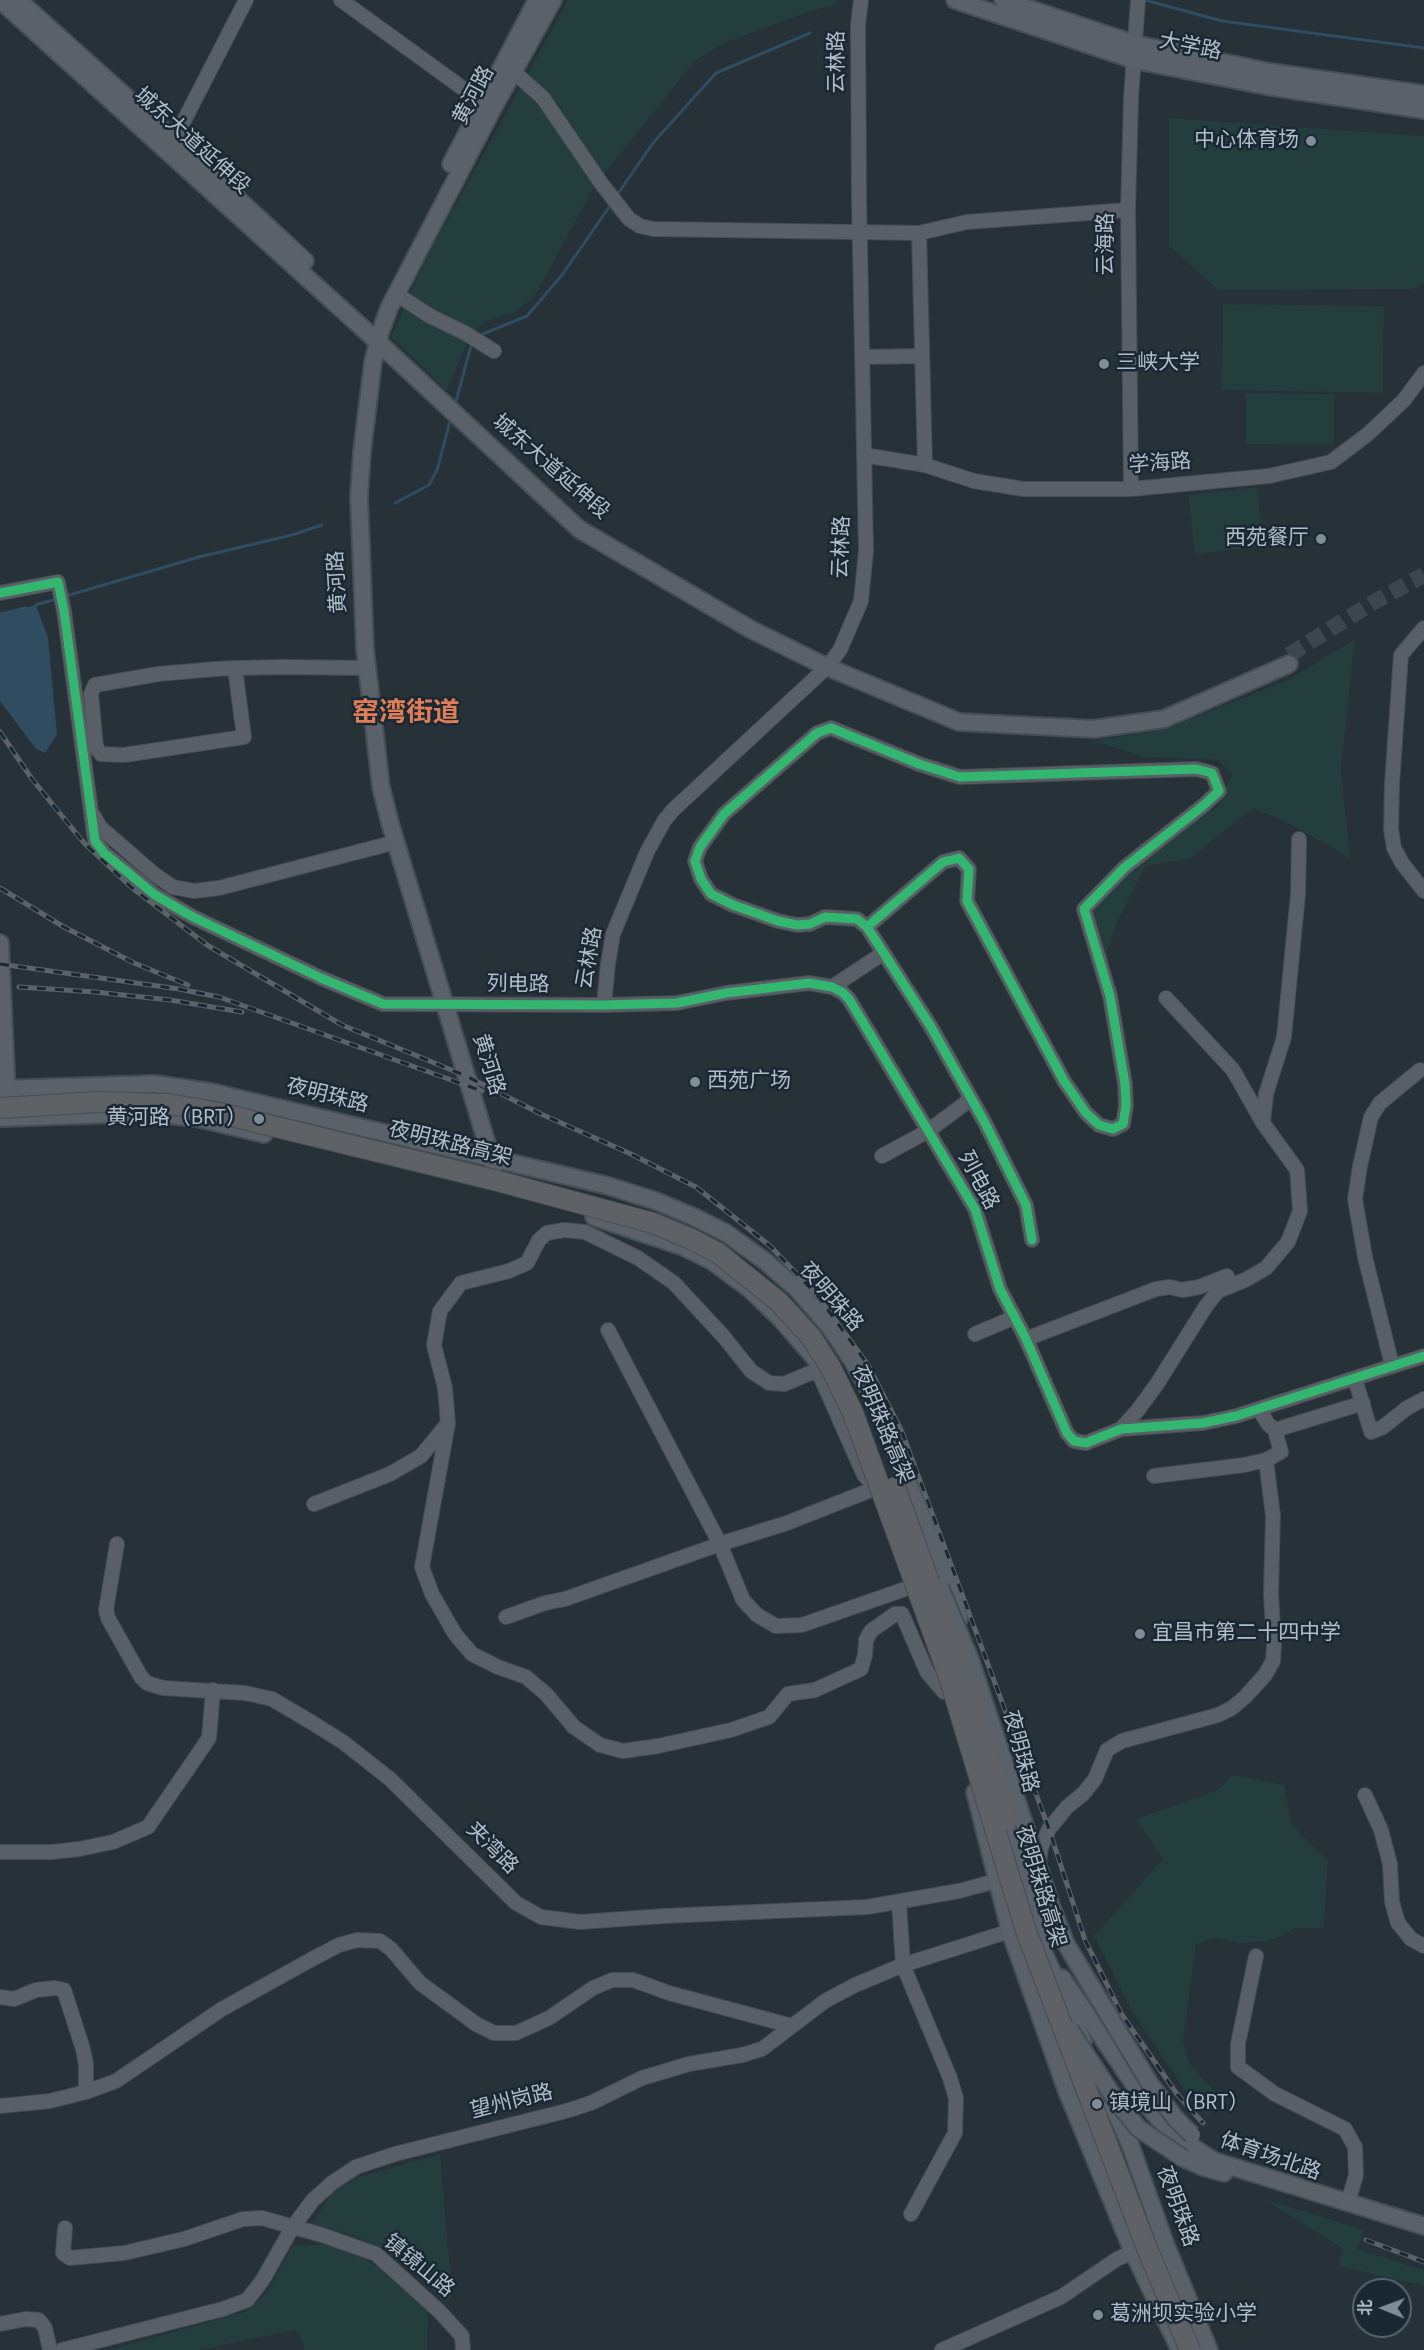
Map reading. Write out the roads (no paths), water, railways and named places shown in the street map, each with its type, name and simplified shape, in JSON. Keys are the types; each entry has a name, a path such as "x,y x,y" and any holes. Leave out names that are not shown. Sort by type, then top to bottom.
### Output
{"highway":[{"name":"夜明珠路高架","path":"2,1092 154,1091 202,1098 621,1203 697,1230 728,1248 766,1276 790,1298 821,1335 854,1390 909,1522 971,1698 1022,1872"},
{"name":"夜明珠路高架","path":"3,1114 109,1102 169,1104 215,1112 494,1180 653,1223 718,1252 755,1280 779,1302 811,1337 831,1368 853,1413 948,1674 1026,1930 1047,1990 1146,2246 1190,2350"}],"main road":[{"name":"城东大道延伸段","path":"0,0 588,523 747,621 829,665 901,694 960,714 1088,721 1165,711 1289,659"},
{"name":"城东大道延伸段","path":"18,0 174,140 375,334"},
{"name":"黄河路","path":"375,334 537,0"},
{"name":"黄河路","path":"496,1187 392,843 363,668 359,497 375,334 382,300 487,107 513,71 553,0"},
{"name":"大学路","path":"955,0 1134,52 1266,86 1424,110"},
{"name":"大学路","path":"1003,0 1134,52 1424,94"},
{"path":"0,943 3,1114 145,1113 197,1118 496,1187 620,1224 684,1247 712,1261 751,1290 817,1359 847,1415 876,1488 973,1785 1010,1931 1066,2089 1133,2252 1180,2350"},
{"name":"夜明珠路","path":"2,1092 155,1084 212,1092 605,1185 694,1216 726,1233 765,1261 798,1289 829,1326 852,1359 876,1402 952,1593 1006,1787 1022,1872 1039,1942 1085,2022 1177,2276 1209,2350"},
{"path":"909,1522 937,1580 970,1659 1066,1944 1150,2084 1175,2118 1192,2135 1221,2153 1348,2204"},
{"path":"1047,1990 1082,2050 1138,2128 1183,2158 1203,2167 1348,2204"},
{"name":"体育场北路","path":"1085,2022 1152,2111 1175,2136 1214,2161 1424,2226"},
{"name":"体育场北路","path":"1348,2204 1424,2235"}],"street":[{"path":"174,140 246,0"},
{"path":"341,0 487,107"},
{"name":"云林路","path":"604,1005 613,933 647,852 664,821 673,810 829,665 840,650 861,601 866,551 859,231 858,25 861,0"},
{"name":"云海路","path":"1131,489 1128,210 1137,6"},
{"path":"513,71 543,98 601,183 629,219 640,226 652,229 919,233 968,222 1128,210"},
{"path":"919,233 925,465"},
{"path":"396,294 495,351"},
{"path":"862,357 921,356"},
{"name":"学海路","path":"864,455 925,465 974,481 1004,487 1131,489 1269,476 1331,462 1368,434 1404,400 1424,372"},
{"name":"列电路","path":"0,593 58,582 95,841 104,853 155,895 321,978 383,1004 604,1005 677,1002 799,983 816,983 832,987 849,999 975,1209 1000,1289 1026,1339 1066,1433 1074,1441 1086,1443 1121,1429 1203,1423 1259,1409 1424,1356"},
{"path":"1424,628 1401,655 1391,829 1394,848 1402,863 1424,891"},
{"path":"236,668 244,737 124,754 101,754 96,747 91,694 95,685 158,674 236,668 363,668"},
{"path":"867,927 942,862 959,858 969,869 967,902 1064,1081 1086,1113 1099,1125 1113,1129 1123,1124 1126,1106 1125,1084 1110,996 1084,909 1124,868 1219,791 1212,773 1196,769 960,777 919,764 831,728 817,733 724,814 700,847 694,861 701,879 711,894 733,905 778,921 797,925 810,924 825,917 857,919 867,927 882,954 931,1027 985,1123 1026,1206 1032,1240"},
{"path":"92,813 100,827 154,874 173,887 194,891 227,886 392,843"},
{"path":"1263,1123 1266,1094 1284,1037 1298,894 1299,838"},
{"path":"832,987 882,954"},
{"path":"1121,1429 1144,1402 1200,1314 1218,1291 1266,1268 1288,1242 1300,1212 1297,1170 1263,1123 1233,1070 1166,998"},
{"path":"1392,1365 1365,1257 1355,1199 1371,1117 1380,1103 1420,1070"},
{"path":"882,1156 928,1131 971,1099"},
{"path":"506,1617 787,1523 876,1488 864,1475 821,1378 815,1371 784,1384 769,1383 751,1371 724,1336 674,1284 638,1258 585,1233 564,1230 547,1233 539,1240 527,1263 509,1271 461,1283 440,1311 434,1345 445,1388 448,1423 422,1567 432,1594 455,1634 472,1654 526,1677 546,1694 574,1727 600,1745 623,1751 658,1746 730,1730 769,1717 788,1694 815,1690 861,1669 866,1655 866,1640 871,1631 895,1614 902,1614 927,1672 944,1692"},
{"path":"1026,1339 1156,1288 1170,1287 1182,1290 1199,1287 1227,1276"},
{"path":"975,1334 1015,1317"},
{"path":"608,1330 720,1544 743,1600 757,1615 776,1626 802,1625 908,1588"},
{"path":"1355,1379 1371,1432 1383,1427 1407,1408 1424,1399"},
{"path":"1275,1430 1363,1403"},
{"path":"1154,1476 1244,1465 1266,1460 1281,1452 1275,1430 1268,1424 1259,1409"},
{"path":"314,1504 390,1474 421,1456 448,1423"},
{"path":"1032,1913 1041,1847 1049,1829 1095,1779 1107,1750 1122,1741 1218,1715 1232,1708 1265,1675 1273,1661 1271,1594 1273,1516 1266,1460"},
{"name":"夹湾路","path":"117,1544 106,1610 108,1618 141,1677 147,1683 163,1688 213,1690 272,1699 343,1742 390,1779 516,1903 541,1917 580,1922 664,1916 867,1908 996,1881"},
{"path":"0,1851 52,1852 79,1849 114,1842 148,1827 209,1738 213,1690"},
{"path":"1365,1795 1381,1830 1390,1864 1392,1902 1398,1923 1411,1939 1424,1946"},
{"path":"899,1902 903,1965 950,2078 956,2098 955,2133 911,2214"},
{"name":"望州岗路","path":"62,2350 224,2309 246,2300 262,2281 292,2228 313,2200 332,2183 356,2167 395,2154 566,2111 591,2103 642,2078 689,2064 742,2055 762,2049 835,1996 871,1977 1010,1931"},
{"path":"0,2106 50,2101 86,2092 116,2080 222,2009 339,1945 357,1940 380,1941 391,1949 420,1983 476,2024 494,2033 516,2033 549,2018 593,1988 612,1980 633,1980 669,1993 792,2026"},
{"path":"1256,1956 1238,2044 1238,2067 1275,2094 1345,2128 1355,2147 1356,2175 1348,2204"},
{"path":"0,1997 14,1999 36,1990 55,1988 64,1990 83,2049 86,2064 86,2092"},
{"name":"镇镜山路","path":"65,2228 63,2253 70,2258 124,2253 184,2239 243,2219 262,2218 322,2235 376,2254 444,2316 462,2336 464,2350"},
{"path":"942,2350 1061,2297 1117,2259 1133,2252"},
{"path":"0,2324 26,2319 39,2320 45,2328 50,2350"}],"water":[{"path":"36,605 48,638 57,734 45,753 36,749 0,701 0,614"}],"waterway":[{"path":"1145,0 1222,21 1424,48"},
{"path":"617,195 653,143 716,73 810,33"},
{"path":"478,336 527,316 562,275 612,203"},
{"path":"455,405 472,342"},
{"path":"395,503 429,485 437,470 451,417"},
{"path":"66,596 199,557 292,535 322,525"},
{"path":"35,605 57,599"},
{"path":"0,614 25,608"}],"tunnel":[{"path":"1289,655 1372,603 1424,575"}],"railway":[{"path":"0,732 32,779 84,843 131,887 207,945 342,1025 466,1076 696,1187 769,1245 817,1295 868,1365 902,1432 1049,1829 1085,1940 1122,2015 1177,2094 1203,2123"},
{"path":"0,888 64,927 134,963 188,985"},
{"path":"0,964 179,989 219,997 482,1091"},
{"path":"19,987 170,1000 242,1012"},
{"path":"1366,2240 1424,2262"}],"place":[{"name":"中心体育场","path":"1311,141"},
{"name":"三峡大学","path":"1104,364"},
{"name":"西苑餐厅","path":"1321,539"},
{"name":"西苑广场","path":"695,1082"},
{"name":"黄河路（BRT）","path":"259,1119"},
{"name":"宜昌市第二十四中学","path":"1140,1634"},
{"name":"镇境山（BRT）","path":"1097,2104"},
{"name":"葛洲坝实验小学","path":"1098,2315"}],"district":[{"name":"窑湾街道","path":"406,715"}]}
